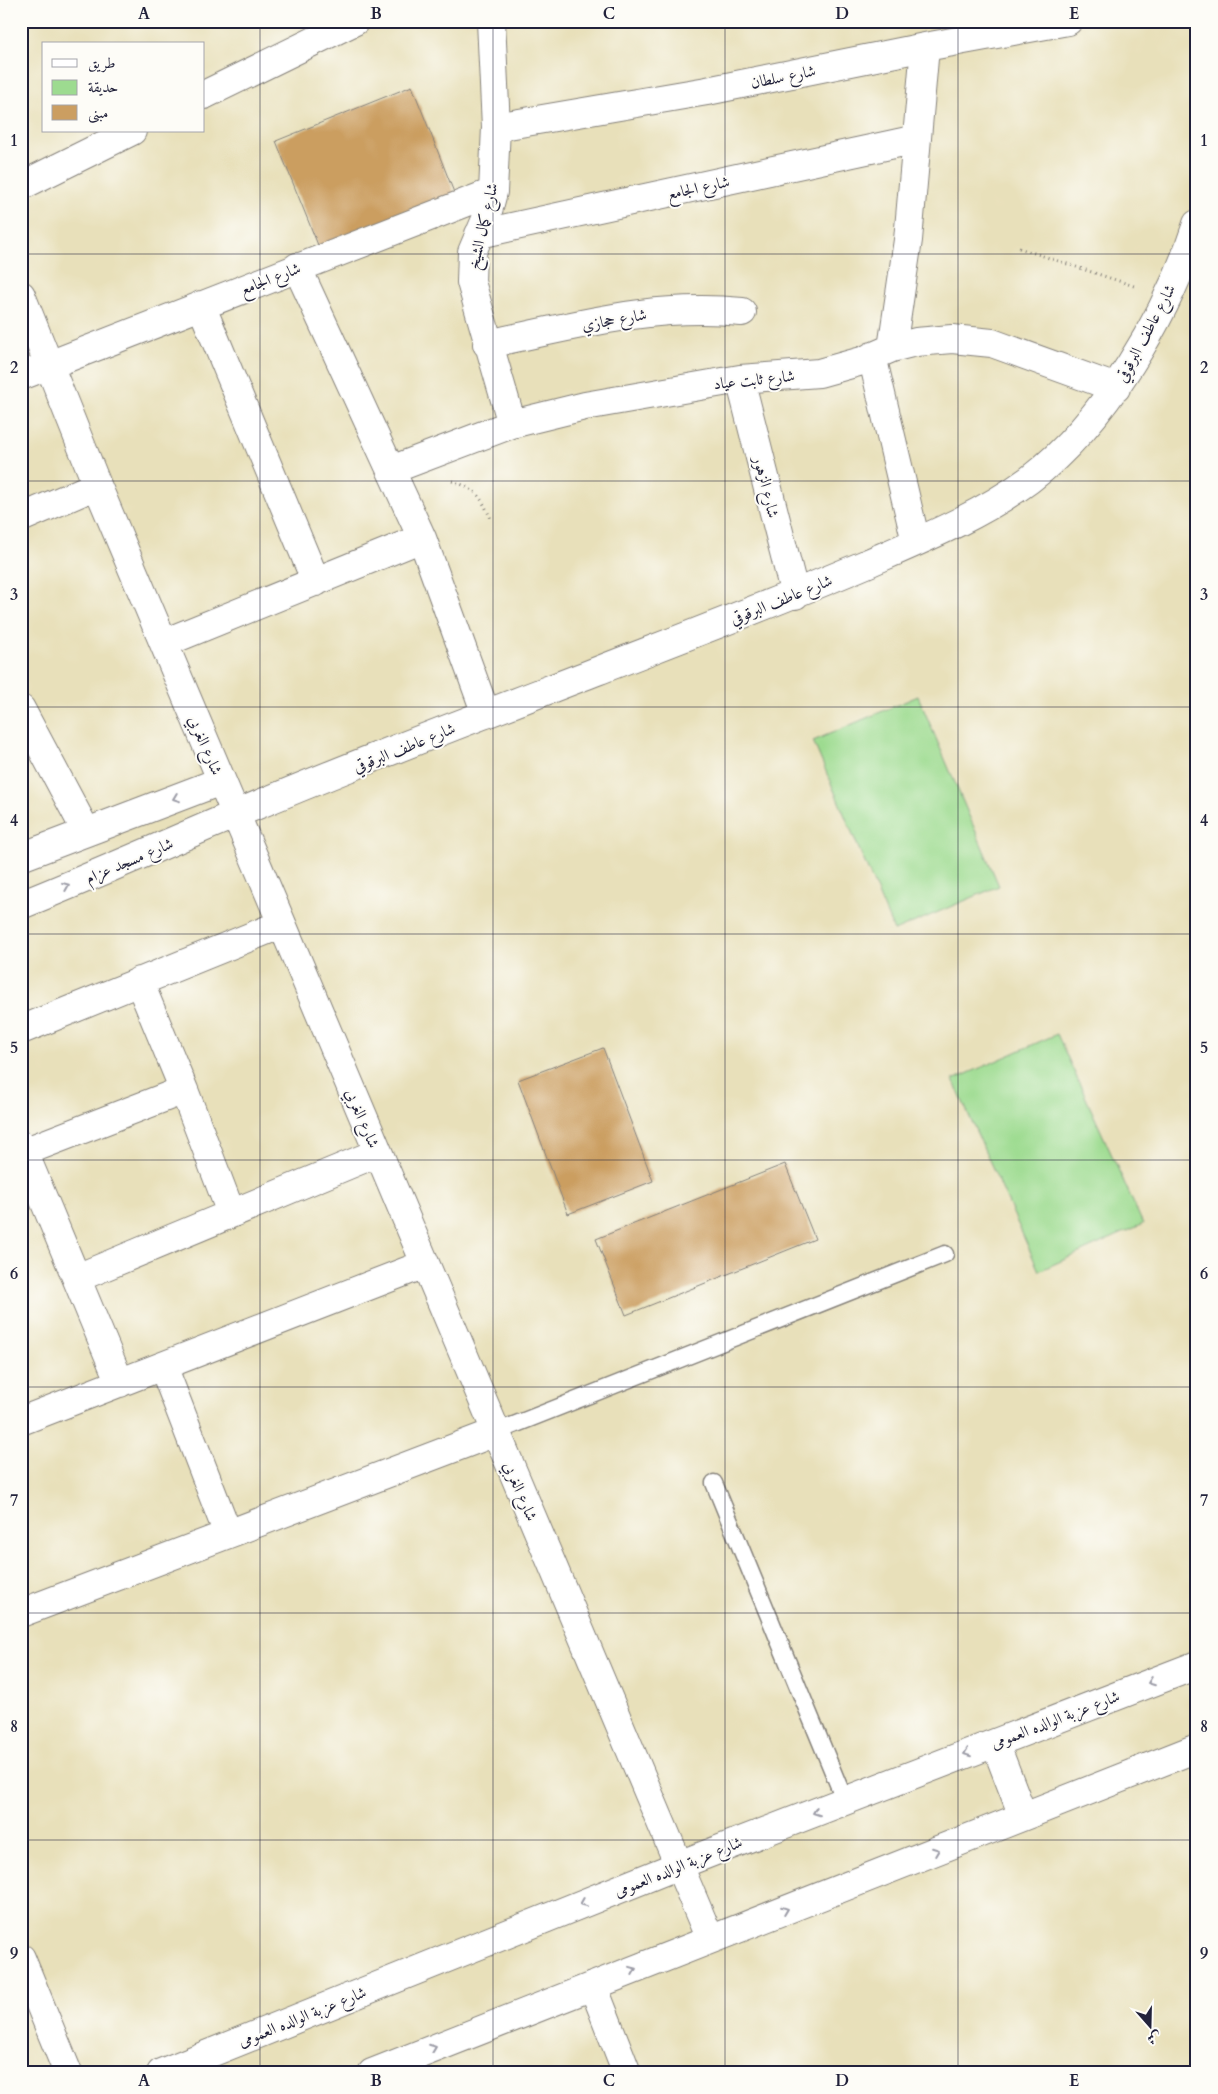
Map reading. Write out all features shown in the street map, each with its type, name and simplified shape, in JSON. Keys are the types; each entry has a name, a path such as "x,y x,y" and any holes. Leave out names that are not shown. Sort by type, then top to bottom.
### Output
{"street":[{"path":"205,95 355,21"},
{"name":"شارع كمال الشيخ","path":"491,21 496,127 492,192 486,219 472,252 471,282 487,344 512,424"},
{"name":"شارع سلطان","path":"496,127 707,91 925,47 1068,21"},
{"path":"916,542 882,352 908,240 925,47"},
{"path":"21,186 130,132"},
{"name":"شارع الجامع","path":"479,234 917,139"},
{"name":"شارع الجامع","path":"21,376 492,192"},
{"name":"شارع عاطف البرقوقي","path":"236,814 486,714 795,595 916,542 990,505 1028,480 1061,453 1116,388 1143,344 1166,297 1197,224"},
{"path":"297,267 422,538 486,714"},
{"name":"شارع الغربي","path":"21,295 97,485 221,781 710,1939"},
{"path":"201,305 316,582"},
{"name":"شارع حجازي","path":"487,344 634,313 704,308 742,312"},
{"name":"شارع ثابت عياد","path":"391,470 512,424 585,406 740,379 819,373 916,342 952,339 992,343 1116,388"},
{"name":"شارع الزهور","path":"740,379 795,595"},
{"path":"21,518 97,485"},
{"path":"164,643 422,538"},
{"path":"21,710 86,831"},
{"path":"21,857 221,781"},
{"name":"شارع مسجد عزام","path":"21,905 128,862 236,814"},
{"path":"21,1030 282,924"},
{"path":"139,981 184,1090 231,1213"},
{"path":"120,1383 22,1150 184,1090"},
{"path":"77,1278 377,1153"},
{"path":"21,1421 425,1264"},
{"path":"163,1366 228,1534"},
{"path":"21,1613 496,1432"},
{"name":"شارع عزبة الوالده العمومى","path":"161,2073 679,1865 1197,1665"},
{"path":"995,1742 1023,1816"},
{"path":"372,2073 1197,1748"},
{"path":"21,1958 68,2073"},
{"path":"593,1986 627,2073"}],"lane":[{"path":"496,1432 945,1254"},
{"path":"714,1483 845,1801"}],"path":[{"path":"1019,248 1166,297"},
{"path":"445,478 472,488 483,502 492,521"}],"green space":[{"path":"918,696 999,886 894,931 813,741"},
{"path":"1057,1034 1143,1224 1039,1271 953,1080"}],"building":[{"path":"412,86 455,195 320,250 276,141"},
{"path":"603,1048 653,1181 568,1214 518,1080"},
{"path":"785,1164 815,1239 626,1315 596,1239"}]}
